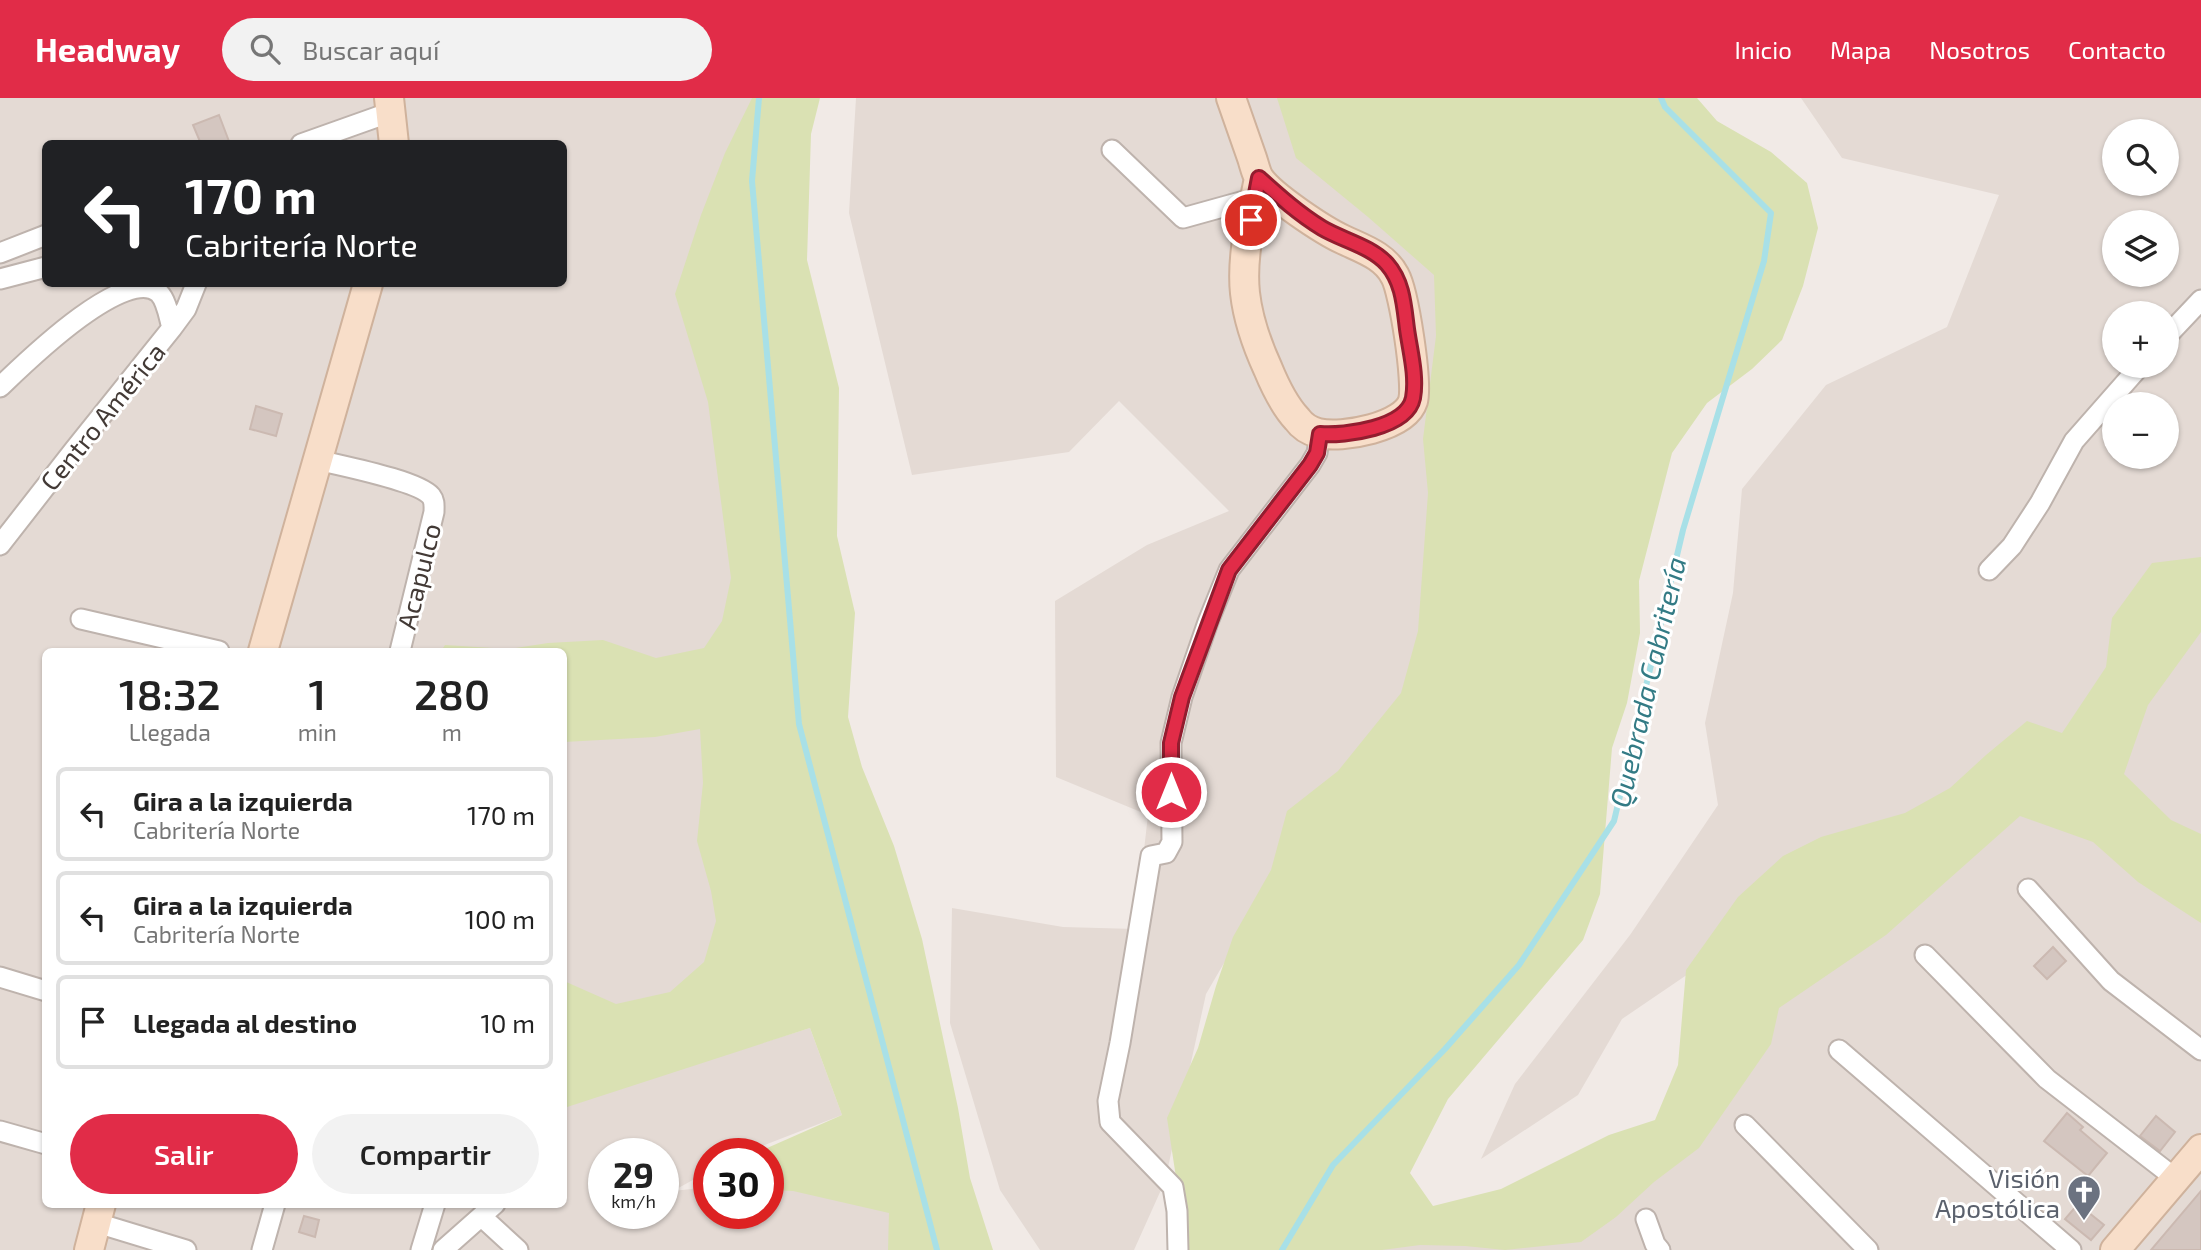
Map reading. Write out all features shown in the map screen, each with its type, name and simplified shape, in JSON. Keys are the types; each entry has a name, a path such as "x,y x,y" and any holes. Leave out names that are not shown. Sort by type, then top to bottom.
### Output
{"street":[{"path":"1112,150 1183,218 1257,188 1278,195 1321,228 1367,250 1385,262 1395,275 1402,292 1414,383 1413,400 1407,412 1393,421 1338,435 1320,434 1310,431 1297,420 1288,407 1258,346 1250,319 1245,291 1247,243 1257,188 1231,98"},
{"path":"310,140 390,105 394,140"},
{"path":"0,253 42,237"},
{"path":"0,279 42,268"},
{"name":"Centro América","path":"0,545 172,328 186,309 195,287"},
{"path":"264,648 367,287"},
{"path":"0,387 61,331 106,300 127,291 146,288 159,293 166,305 172,328"},
{"path":"2179,323 2201,300"},
{"path":"1989,570 2012,546 2040,503 2074,441 2129,378"},
{"path":"1178,1250 1173,1186 1110,1122 1108,1101 1151,856 1166,853 1172,842 1171,743 1182,697 1229,570 1310,465 1317,453 1320,434"},
{"name":"Acapulco","path":"318,460 407,483 430,494 434,501 434,512 401,648"},
{"path":"81,619 206,648"},
{"path":"2028,889 2111,981 2201,1050"},
{"path":"1924,955 2048,1079 2175,1178"},
{"path":"0,977 42,990"},
{"path":"1839,1050 2071,1250"},
{"path":"1745,1125 1868,1250"},
{"path":"0,1131 42,1143"},
{"path":"2115,1250 2201,1149"},
{"path":"262,1250 274,1208"},
{"path":"421,1250 434,1208"},
{"path":"443,1250 489,1211 518,1250"},
{"path":"89,1250 99,1213 186,1250"},
{"path":"1646,1219 1660,1250"}],"shaded area":[{"path":"0,98 759,98 714,400 736,579 727,624 707,653 655,664 602,646 567,648 42,648 42,1208 567,1208 567,1104 810,1028 842,1115 783,1138 693,1138 693,1180 679,1188 679,1138 588,1138 588,1229 679,1229 679,1190 693,1189 693,1229 784,1229 784,1188 895,1209 893,1250 0,1250"},
{"path":"856,98 1283,98 1440,272 1433,493 1424,632 1406,696 1277,872 1206,994 1165,1181 1134,1250 1040,1250 1000,1190 950,1023 952,908 1063,927 1135,929 1148,815 1056,777 1055,601 1147,545 1229,511 1119,401 1069,452 912,475 849,213"},
{"path":"1801,98 2201,98 2201,562 2111,669 2064,740 1954,793 1622,1019 1578,1095 1481,1159 1515,1084 1630,935 1718,805 1705,723 1733,593 1742,489 1826,385 1947,327 1999,195 1842,158"},
{"path":"2201,622 2201,840 2168,825 2117,776 2143,703"},
{"path":"705,722 722,921 708,965 673,997 616,1010 567,988 567,736"},
{"path":"2019,809 2095,837 2201,917 2201,1250 1367,1250 1384,1243 1579,1236 1774,1005"}],"green space":[{"path":"752,98 820,98 811,134 807,260 839,388 837,536 855,613 848,717 862,767 894,846 922,939 970,1178 993,1250 888,1250 889,1213 784,1191 784,1141 842,1115 810,1028 567,1107 567,982 616,1004 670,992 704,962 716,921 697,841 703,783 700,729 655,737 567,742 567,648 516,648 603,640 656,658 704,648 722,621 731,578 708,402 675,294 725,153"},
{"path":"1277,98 1697,98 1717,121 1771,152 1807,183 1818,228 1803,286 1782,340 1752,369 1707,403 1672,453 1639,581 1640,633 1627,703 1612,748 1600,894 1583,940 1448,1099 1410,1173 1433,1206 1501,1189 1609,1135 1655,1120 1678,1065 1686,970 1738,897 1783,856 1821,837 1905,813 1950,788 2027,721 2062,733 2106,667 2112,618 2152,563 2201,557 2201,632 2148,705 2124,774 2171,820 2201,834 2201,923 2138,882 2093,842 2020,816 1886,935 1779,1008 1771,1044 1699,1148 1654,1182 1616,1217 1581,1242 1505,1250 1420,1245 1382,1250 1187,1250 1167,1118 1198,1048 1233,937 1271,870 1287,811 1338,771 1401,693 1418,631 1428,493 1423,439 1436,336 1434,275 1296,158"},
{"path":"445,645 493,648 443,648"}],"building":[{"path":"219,115 228,140 199,140 193,125"},
{"path":"256,406 282,414 276,436 250,429"},
{"path":"2053,947 2066,961 2047,979 2034,966"},
{"path":"2067,1113 2083,1127 2080,1130 2107,1153 2088,1176 2044,1141"},
{"path":"2156,1116 2175,1132 2160,1151 2140,1136"},
{"path":"2201,1191 2201,1250 2151,1250"},
{"name":"Visión Apostólica","path":"2078,1204 2104,1225 2091,1240 2065,1219"},
{"path":"304,1216 319,1220 315,1237 299,1232"}],"waterway":[{"path":"759,98 752,181 799,724 937,1250"},
{"name":"Quebrada Cabritería","path":"1282,1250 1333,1165 1445,1049 1519,965 1614,821 1683,530 1764,261 1771,213 1665,107 1661,98"}],"place":[{"name":"Visión Apostólica","path":"2084,1222"}],"route":[{"path":"1171,792 1171,743 1182,697 1229,570 1310,465 1317,453 1320,434 1338,435 1374,428 1407,412 1413,400 1414,383 1402,292 1395,275 1385,262 1367,250 1321,228 1259,178 1251,220"}]}
